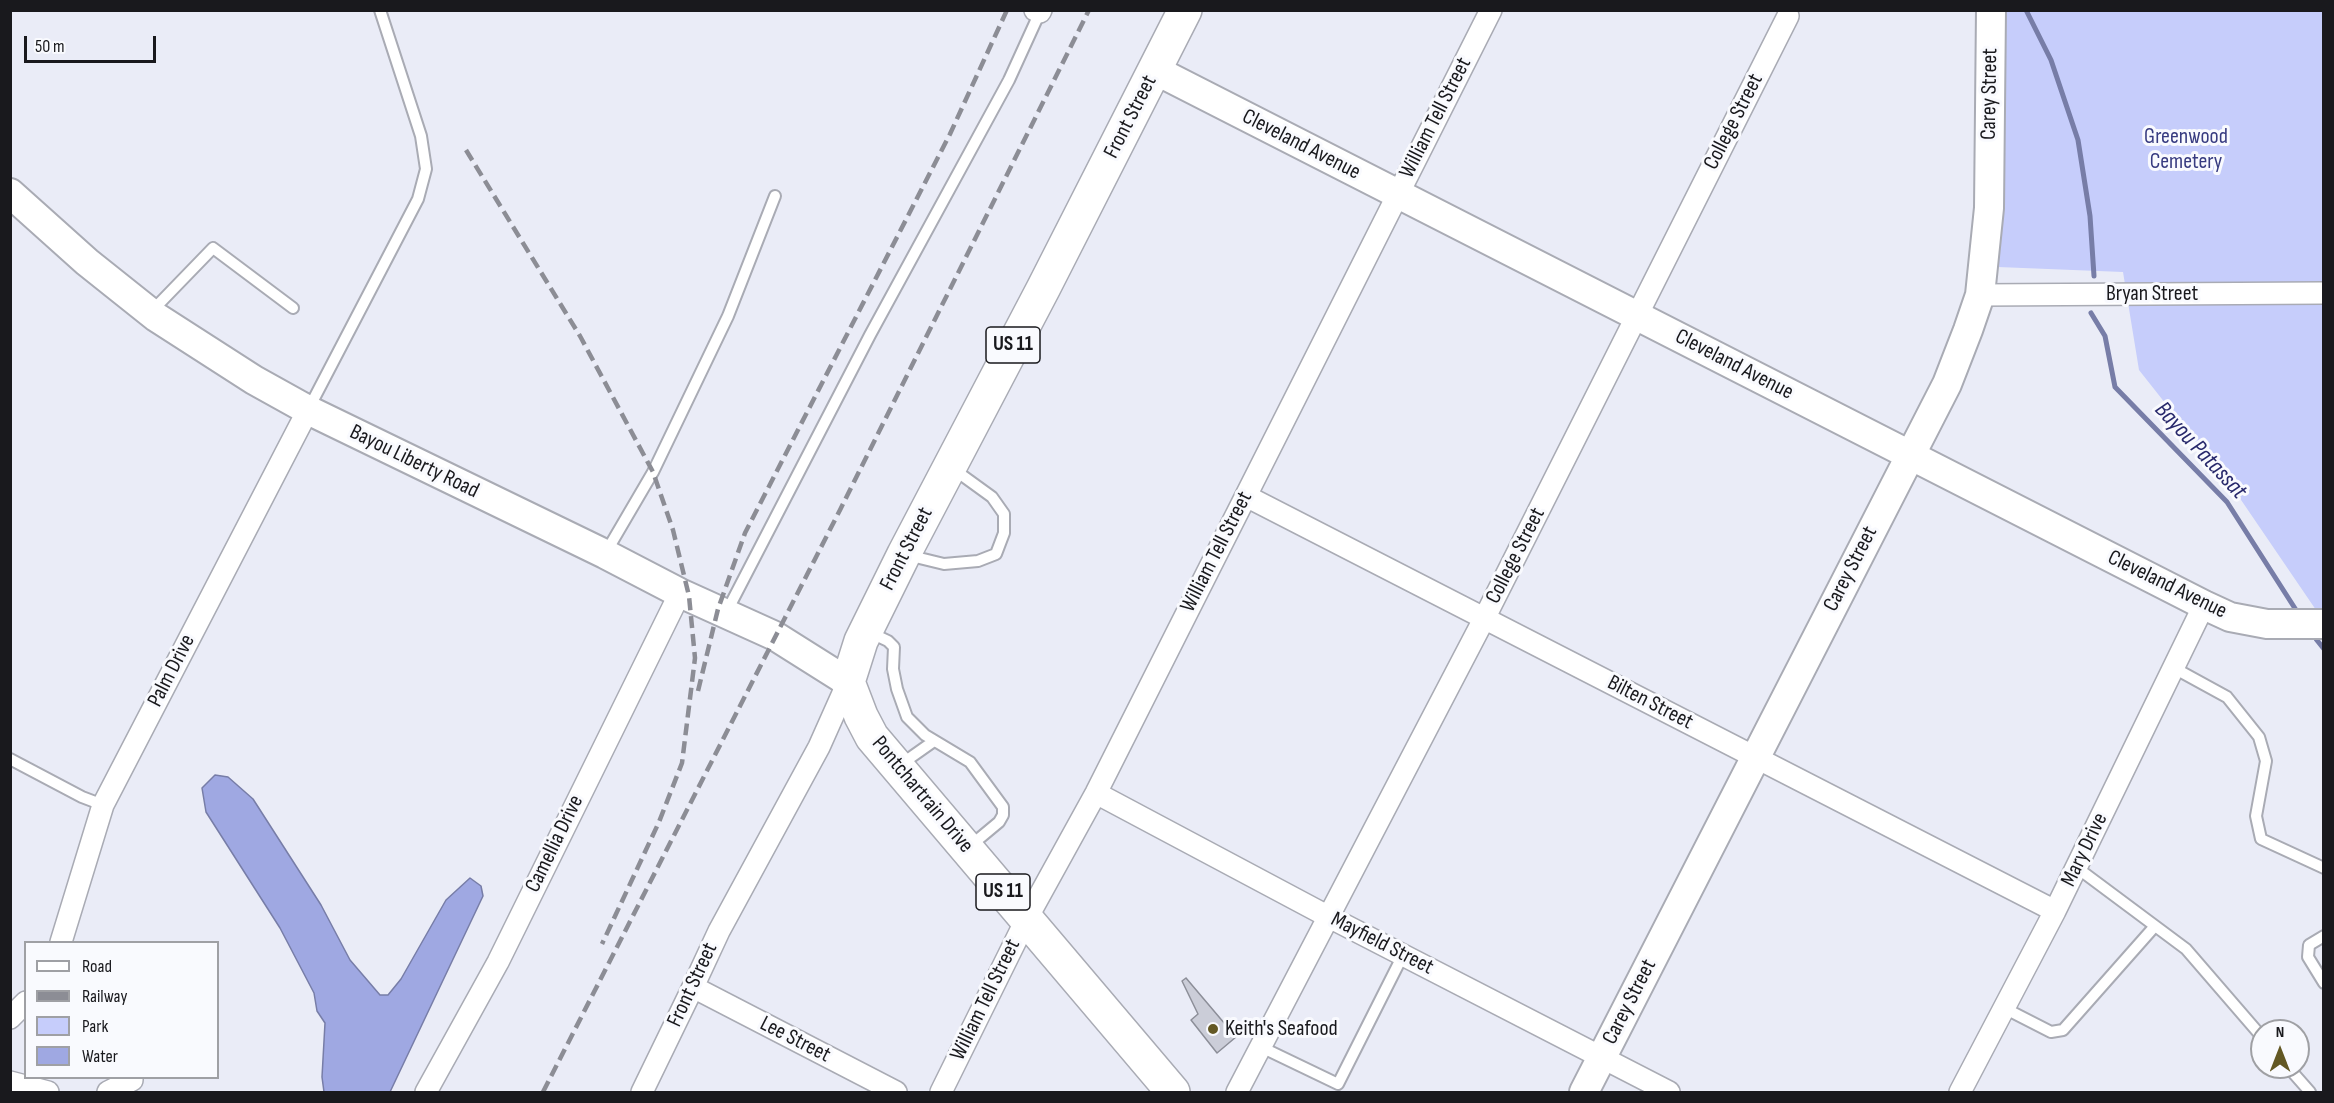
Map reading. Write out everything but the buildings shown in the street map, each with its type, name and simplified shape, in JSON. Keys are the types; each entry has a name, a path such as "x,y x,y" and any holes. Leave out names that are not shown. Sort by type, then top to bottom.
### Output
{"main road":[{"name":"Front Street","path":"848,682 866,630 904,554 1043,289 1185,10"},
{"name":"Pontchartrain Drive","path":"848,682 872,737 1173,1092"}],"street":[{"name":"William Tell Street","path":"941,1092 1026,920 1096,793 1491,10"},
{"name":"Carey Street","path":"1584,1092 1947,384 1980,295 1989,208 1991,10"},
{"name":"College Street","path":"1236,1092 1484,619 1788,16"},
{"name":"Cleveland Avenue","path":"1155,70 2204,605 2230,617 2267,624 2324,624"},
{"name":"Bayou Liberty Road","path":"10,193 87,262 150,313 254,380 308,410 605,554 680,593 775,636 848,682"},
{"name":"Bryan Street","path":"1980,295 2324,293"},
{"name":"Palm Drive","path":"65,940 103,805 308,410"},
{"name":"Bilten Street","path":"1246,496 2055,911"},
{"name":"Camellia Drive","path":"426,1092 498,962 680,593"},
{"name":"Mary Drive","path":"1960,1092 2055,911 2204,605"},
{"name":"Front Street","path":"642,1092 719,931 819,747 848,682"},
{"name":"Mayfield Street","path":"1096,793 1329,917 1669,1092"},
{"name":"Lee Street","path":"693,987 896,1092"},
{"path":"10,1018 24,1004"},
{"path":"108,1092 132,1079"},
{"path":"10,1082 48,1092"}],"lane":[{"path":"308,410 418,199 426,169 421,136 380,10"},
{"path":"725,614 870,334 1009,80 1038,11"},
{"path":"605,554 653,472 729,316 775,196"},
{"path":"150,313 213,248 293,308"},
{"path":"904,554 944,564 978,561 996,554 1004,533 1004,514 992,497 950,466"},
{"path":"866,630 892,644 893,669 901,703 907,717 925,735 970,762 1003,807 1003,816 999,822 966,849"},
{"path":"2174,668 2227,697 2259,737 2266,761 2256,816 2261,839 2324,868"},
{"path":"897,767 934,741"},
{"path":"10,759 103,805"},
{"path":"2076,867 2186,949 2250,1023"},
{"path":"2004,1008 2051,1032 2062,1030 2155,926"},
{"path":"2324,936 2309,945 2308,957 2324,983"},
{"path":"1261,1047 1338,1084 1403,955"},
{"path":"2299,1079 2310,1092"}],"green space":[{"name":"Greenwood Cemetery","path":"2001,11 2323,11 2323,610 2316,610 2237,494 2139,370 2123,272 1998,267"}],"water":[{"path":"215,775 228,777 253,799 321,905 350,960 380,995 388,995 401,979 446,900 470,878 481,886 483,896 390,1092 324,1092 322,1077 325,1023 317,1011 314,993 280,928 206,812 202,788"}],"waterway":[{"name":"Bayou Patassat","path":"2026,10 2051,60 2078,140 2090,216 2094,276"},
{"name":"Bayou Patassat","path":"2091,313 2105,336 2115,387 2227,502 2296,610"},
{"name":"Bayou Patassat","path":"2316,639 2324,649"}],"railway":[{"path":"698,691 718,609 745,533 950,134 1007,10"},
{"path":"543,1092 840,510 1089,10"},
{"path":"466,150 580,336 653,472 673,530 689,596 695,658 682,763 659,822 602,944"}],"place":[{"name":"Keith's Seafood","path":"1213,1029"}]}
